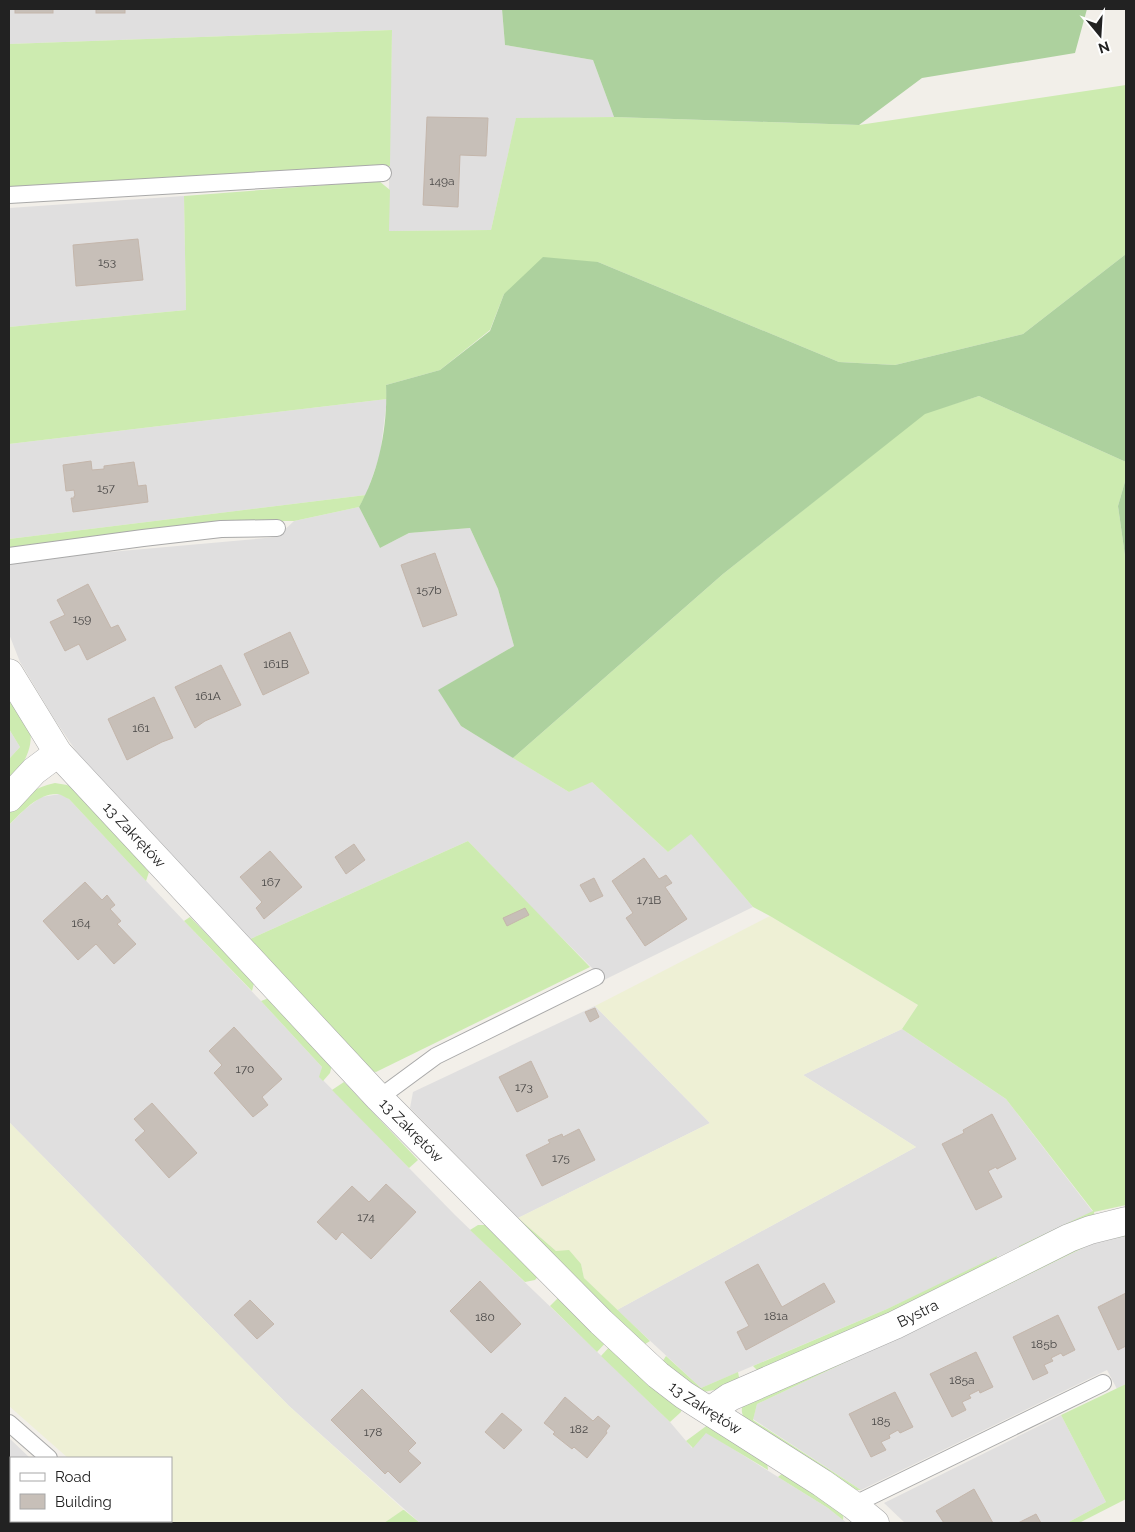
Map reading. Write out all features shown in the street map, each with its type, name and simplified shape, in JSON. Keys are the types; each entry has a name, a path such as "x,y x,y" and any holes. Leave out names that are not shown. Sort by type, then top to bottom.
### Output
{"street":[{"name":"13 Zakrętów","path":"9,674 58,753 380,1098 601,1322 658,1375 684,1395 822,1483 875,1523"},
{"path":"9,798 34,771 58,753"},
{"name":"Bystra","path":"710,1411 730,1397 894,1325 1069,1238 1090,1230 1126,1221"}],"lane":[{"path":"9,195 383,173"},
{"path":"9,556 182,533 221,529 277,528"},
{"path":"380,1098 436,1056 596,977"},
{"path":"853,1505 1103,1383"},
{"path":"9,1423 48,1457"}],"shaded area":[{"path":"9,9 502,9 505,45 593,60 614,117 516,119 491,230 388,231 392,30 9,44"},
{"path":"184,196 186,310 9,327 9,208"},
{"path":"387,399 380,455 366,495 9,539 9,444"},
{"path":"359,507 380,548 409,533 470,528 498,589 514,646 439,690 461,726 569,792 591,781 668,852 691,833 753,907 604,980 468,841 248,940 144,829 78,754 55,720 20,662 9,634 9,561 277,537 294,521"},
{"path":"9,729 20,747 9,759"},
{"path":"60,794 69,799 322,1067 320,1077 455,1215 670,1422 692,1448 706,1432 828,1508 847,1523 420,1523 289,1406 9,1122 9,825 41,797"},
{"path":"595,1006 710,1123 518,1218 410,1108 413,1092"},
{"path":"902,1029 1006,1099 1093,1212 887,1309 701,1388 617,1310 916,1147 803,1075"},
{"path":"1126,1236 1126,1384 1117,1389 1107,1370 861,1490 753,1419 757,1404 1093,1243"},
{"path":"1061,1415 1106,1502 1067,1523 905,1523 884,1503"},
{"path":"9,1438 29,1457 10,1457 9,1493"},
{"path":"104,1522 105,1523 15,1523"}],"green space":[{"path":"502,9 1087,9 1075,53 922,78 859,125 614,117 593,60 505,45"},
{"path":"392,30 390,166 9,190 9,44"},
{"path":"1126,85 1126,254 1023,334 895,365 839,362 598,262 504,294 490,330 440,370 386,385 387,399 9,444 9,327 186,310 184,196 379,181 390,190 389,231 491,230 516,118 614,117 859,125"},
{"path":"1126,254 1126,462 979,396 925,414 723,574 513,758 461,726 438,690 514,646 498,589 470,528 409,533 380,548 359,507 372,479 381,448 384,432 386,385 440,370 490,331 504,294 543,257 598,262 839,362 895,365 1023,334"},
{"path":"979,396 1126,462 1126,478 1118,506 1126,563 1126,1205 1094,1212 1095,1217 1020,1251 1019,1246 1093,1211 1006,1099 902,1029 918,1005 753,907 691,834 668,852 592,782 569,792 513,758 723,574 925,413"},
{"path":"1126,478 1126,563 1118,506"},
{"path":"366,495 359,507 294,521 260,521 9,548 9,539"},
{"path":"9,693 26,721 31,737 26,758 9,782 9,759 20,747 9,729"},
{"path":"55,783 67,785 79,792 149,872 146,881 69,799 61,795 51,795 37,800 9,825 9,811 29,793"},
{"path":"468,841 590,967 376,1072 366,1070 248,940"},
{"path":"770,916 918,1005 902,1029 803,1075 916,1147 617,1310 584,1278 581,1264 556,1251 518,1218 710,1123 595,1006"},
{"path":"190,917 254,983 252,991 184,921"},
{"path":"269,998 332,1065 330,1073 323,1081 319,1077 322,1067 261,1001"},
{"path":"344,1082 418,1160 409,1168 332,1090"},
{"path":"9,1122 289,1406 404,1510 384,1523 143,1523 142,1522 172,1522 172,1457 67,1457 9,1406"},
{"path":"518,1218 556,1251 569,1250 581,1264 584,1278 650,1341 642,1346 517,1222"},
{"path":"478,1225 488,1225 540,1274 535,1280 525,1282 470,1230"},
{"path":"1126,1230 1126,1236 1093,1243 757,1404 753,1420 861,1490 856,1490 749,1424 744,1417 742,1412 743,1404 1055,1256"},
{"path":"997,1256 995,1265 759,1372 753,1366 887,1309"},
{"path":"562,1294 608,1340 597,1352 550,1306"},
{"path":"612,1344 682,1405 681,1412 670,1422 601,1356"},
{"path":"666,1356 701,1388 738,1372 739,1377 728,1386 703,1392 662,1362"},
{"path":"1126,1384 1126,1499 1079,1523 1067,1523 1106,1502 1061,1415"},
{"path":"709,1424 767,1462 768,1470 706,1433 693,1448 686,1441"},
{"path":"784,1472 844,1510 843,1520 828,1508 778,1477"},
{"path":"403,1510 420,1523 384,1523"}],"building":[{"path":"15,9 53,9 53,13 15,13"},
{"path":"96,9 125,9 125,13 96,13"},
{"path":"427,117 488,118 486,156 460,155 458,207 423,205"},
{"path":"138,239 143,280 76,286 73,245"},
{"path":"91,461 92,470 104,469 104,466 134,462 138,486 146,485 148,502 73,512 71,498 75,496 74,490 66,491 63,465"},
{"path":"435,553 457,615 423,627 401,565"},
{"path":"88,584 111,628 118,625 126,640 87,660 79,644 65,651 50,622 65,615 57,600"},
{"path":"290,632 309,673 263,695 244,654"},
{"path":"221,665 241,705 205,721 195,728 175,687"},
{"path":"154,697 173,738 127,760 108,719"},
{"path":"354,844 365,860 346,874 335,857"},
{"path":"270,851 302,887 264,919 256,908 262,902 240,877"},
{"path":"644,858 659,879 666,875 672,883 665,887 687,919 645,946 626,918 633,913 612,881"},
{"path":"594,878 603,896 590,902 580,885"},
{"path":"85,882 102,900 107,895 115,905 110,909 121,921 117,924 136,944 114,964 96,944 78,960 43,921"},
{"path":"525,908 529,915 507,926 503,918"},
{"path":"595,1008 599,1017 590,1022 585,1012"},
{"path":"234,1027 282,1079 262,1097 268,1105 253,1117 214,1073 222,1065 209,1051"},
{"path":"531,1061 548,1097 517,1112 499,1077"},
{"path":"152,1103 197,1153 169,1178 135,1140 145,1131 134,1119"},
{"path":"992,1114 1016,1159 997,1169 996,1167 988,1171 1002,1197 976,1210 942,1144 964,1133 963,1130"},
{"path":"579,1129 595,1160 542,1186 526,1155 550,1143 548,1140 562,1134 563,1137"},
{"path":"386,1184 416,1212 371,1259 342,1232 336,1240 317,1222 352,1186 369,1202"},
{"path":"758,1264 782,1307 824,1283 835,1302 746,1350 737,1332 749,1326 725,1282"},
{"path":"480,1281 521,1324 491,1353 450,1311"},
{"path":"1126,1293 1126,1346 1118,1350 1098,1307"},
{"path":"250,1300 274,1324 257,1339 234,1315"},
{"path":"1058,1315 1075,1350 1063,1356 1061,1353 1051,1358 1053,1361 1044,1365 1048,1373 1033,1380 1013,1337"},
{"path":"976,1352 993,1387 980,1393 979,1390 969,1395 971,1398 962,1402 966,1410 952,1417 930,1374"},
{"path":"362,1389 416,1443 408,1451 421,1463 400,1483 388,1471 385,1474 331,1420"},
{"path":"895,1392 913,1427 900,1433 898,1430 889,1435 890,1438 881,1442 886,1450 871,1457 849,1414"},
{"path":"565,1397 593,1421 598,1416 610,1426 606,1431 607,1433 587,1458 553,1434 555,1432 544,1423"},
{"path":"502,1413 522,1430 504,1449 485,1432"},
{"path":"974,1489 993,1523 944,1523 936,1511"},
{"path":"1036,1514 1041,1523 1018,1523"}]}
